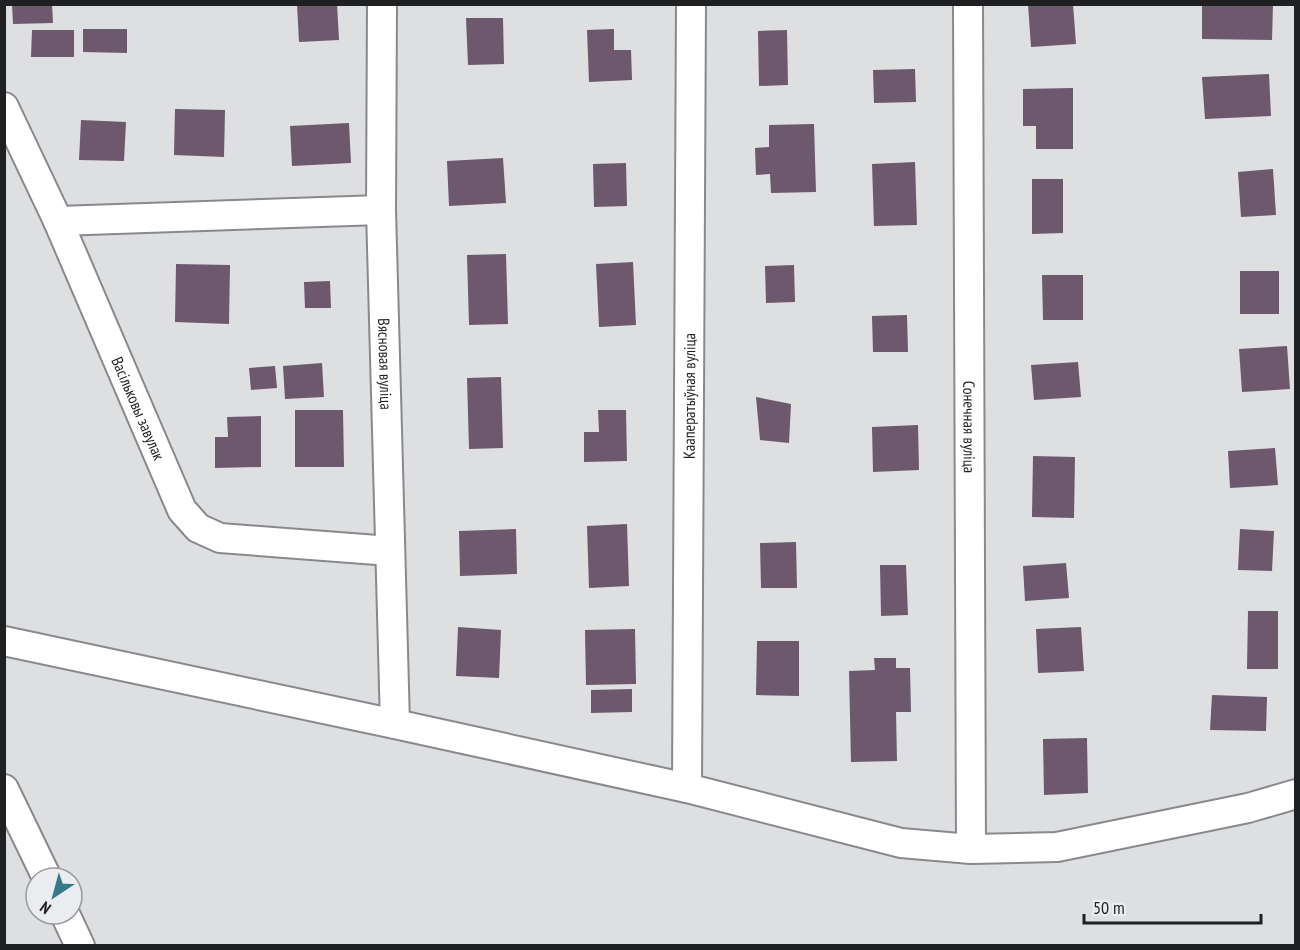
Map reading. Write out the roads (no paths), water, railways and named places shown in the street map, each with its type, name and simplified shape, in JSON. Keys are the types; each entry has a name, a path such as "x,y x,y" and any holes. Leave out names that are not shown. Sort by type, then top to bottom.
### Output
{"street":[{"name":"Вясновая вуліца","path":"382,4 381,210 395,724"},
{"name":"Кааператыўная вуліца","path":"687,788 691,4"},
{"name":"Сонечная вуліца","path":"968,4 970,849"},
{"name":"Васільковы завулак","path":"4,107 58,220 182,510 198,528 220,538 390,551"},
{"path":"58,220 381,210"},
{"path":"4,641 687,788 901,843 970,849 1057,847 1248,808 1296,794"},
{"path":"4,789 41,866"},
{"path":"71,926 80,945"}]}
